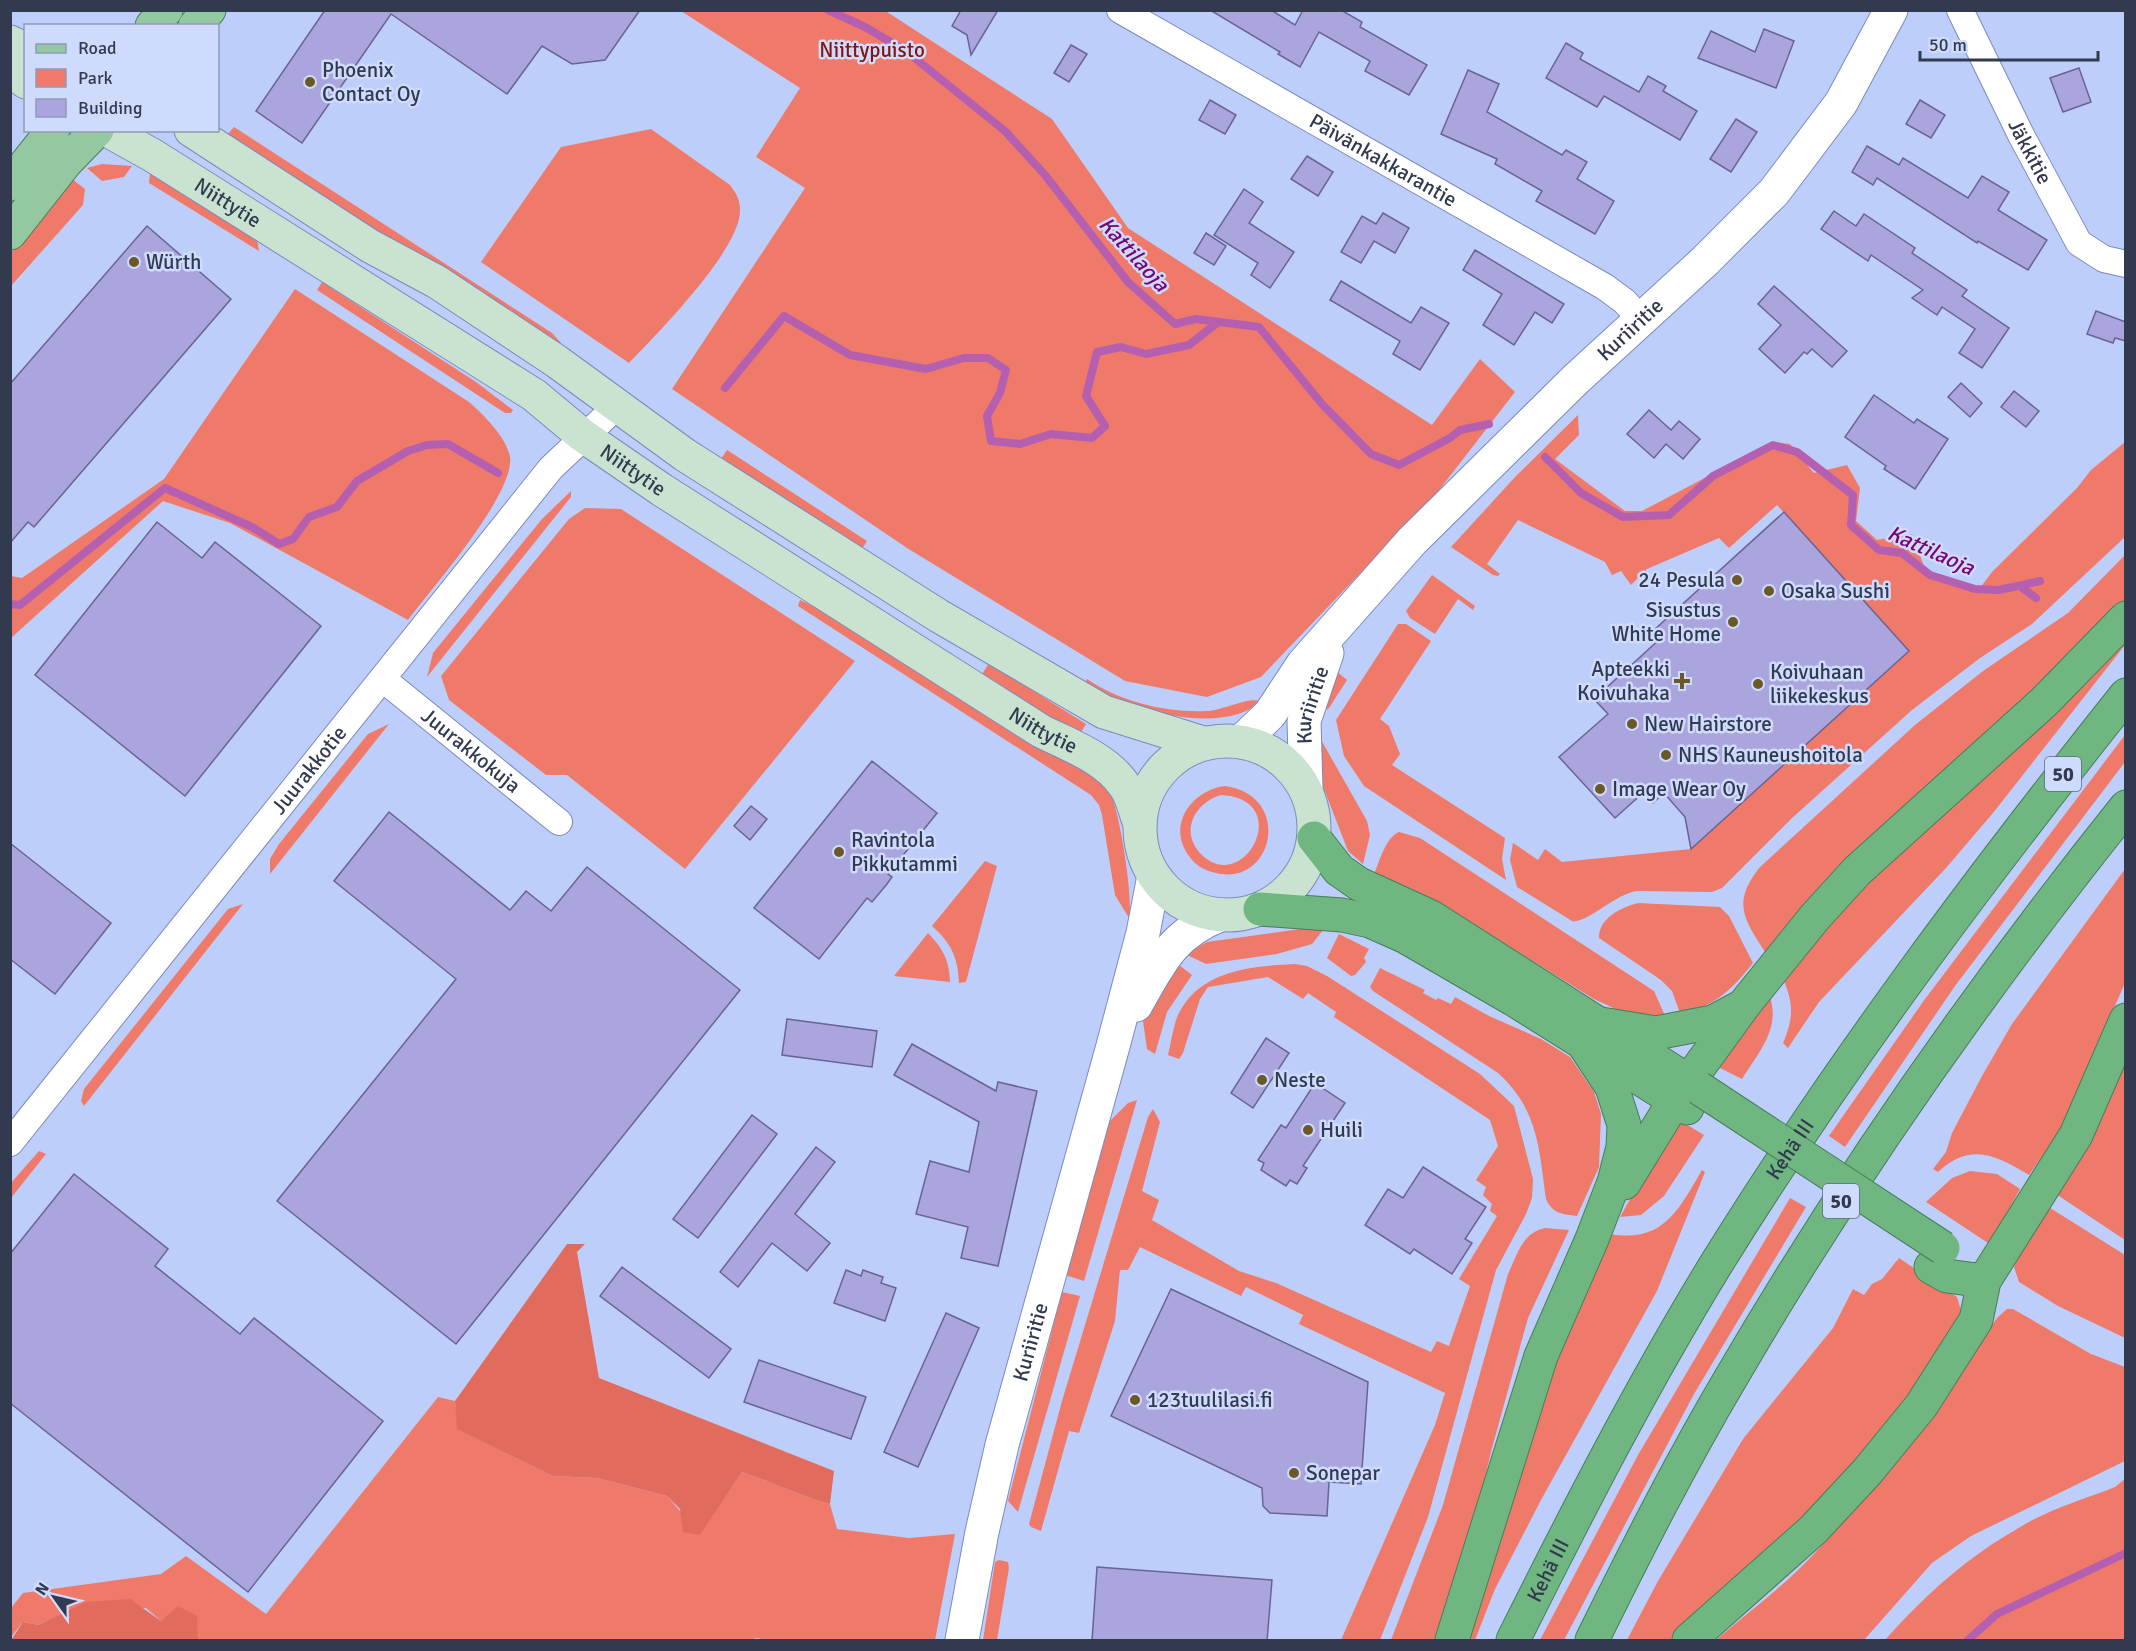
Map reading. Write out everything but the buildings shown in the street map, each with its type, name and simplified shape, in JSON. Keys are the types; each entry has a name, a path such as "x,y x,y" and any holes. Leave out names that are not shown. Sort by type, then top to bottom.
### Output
{"highway":[{"path":"1592,1239 1743,1006 1815,917 1857,871 2044,702 2126,618"},
{"name":"Kehä III","path":"1514,1641 1550,1566 1661,1360 1718,1262 1823,1099 2000,854 2126,695"},
{"name":"50","path":"1592,1641 1647,1530 1720,1397 1804,1259 1892,1123 1980,997 2126,807"},
{"path":"1314,838 1339,870 1359,884 1431,917 1589,1033 1937,1258 1960,1257 1984,1281"},
{"path":"1260,909 1308,910 1370,921 1406,937 1513,999 1589,1033 1656,1033 1713,1022 1743,1006"},
{"path":"1689,1641 1813,1530 1873,1464 1921,1406 1976,1320 1984,1281 2041,1193 2081,1125 2126,1020"},
{"path":"1452,1641 1541,1356 1592,1239 1614,1182 1623,1147 1624,1125 1612,1087 1589,1033"}],"main road":[{"path":"154,24 166,10"},
{"path":"197,24 209,10"},
{"path":"10,42 24,49"},
{"path":"10,70 24,80"},
{"path":"10,184 51,132"},
{"path":"10,233 66,162 95,132"},
{"name":"Niittytie","path":"111,132 152,155 534,394 582,435 672,497 1041,731 1095,759 1113,772 1125,786 1140,824"},
{"name":"Niittytie","path":"194,132 370,246 436,282 556,361 685,455 939,616 1062,689 1104,711 1203,743"},
{"path":"1242,741 1275,754 1290,766 1306,788 1313,811 1314,838 1307,865 1297,882 1283,896 1260,909 1239,915 1220,915 1195,909 1173,897 1154,876 1143,852 1140,824 1146,795 1154,780 1175,757 1203,743 1242,741"}],"street":[{"name":"Päivänkakkarantie","path":"1120,10 1605,287 1641,318"},
{"name":"Kuriiritie","path":"1242,741 1270,714 1303,664 1412,541 1641,318 1746,222 1801,160 1841,103 1891,10"},
{"name":"Jäkkitie","path":"1960,10 2021,135 2079,243 2104,259 2126,264"},
{"name":"Juurakkotie","path":"10,1143 384,680 540,481 582,435 617,406"},
{"name":"Kuriiritie","path":"1306,788 1304,721 1338,624"},
{"name":"Juurakkokuja","path":"384,680 559,822"},
{"name":"Kuriiritie","path":"962,1641 982,1532 1002,1445 1113,1046 1143,933 1154,876"},
{"name":"Kuriiritie","path":"1113,1046 1168,950 1200,923 1220,915"}],"green space":[{"name":"Niittypuisto","path":"884,10 1052,119 1128,228 1432,425 1480,359 1515,392 1436,494 1261,677 1207,697 1125,681 907,548 672,389 805,188 756,157 800,88 681,11"},
{"path":"234,127 552,333 561,343 558,347 528,329 228,134"},
{"path":"651,129 730,185 737,196 740,210 737,227 713,268 677,312 629,363 481,262 561,147"},
{"path":"102,164 132,166 124,177 102,181 87,168"},
{"path":"150,173 257,239 259,251 149,183"},
{"path":"72,179 85,189 83,205 11,286 11,253"},
{"path":"322,282 476,382 513,410 511,413 505,413 317,290"},
{"path":"295,289 469,402 494,427 508,450 510,457 508,473 500,494 470,540 408,620 230,523 163,501 11,638 11,576 22,578 164,479"},
{"path":"1578,415 1579,435 1555,459 1625,511 1642,511 1773,442 1790,444 1814,473 1847,465 1860,488 1856,521 1877,540 1912,534 1925,569 1977,592 1992,572 2077,488 2091,470 2125,442 2125,537 2032,624 1980,658 1912,710 1791,819 1722,888 1712,892 1636,891 1585,918 1572,921 1517,887 1510,860 1513,843 1538,860 1545,849 1562,862 1691,849 1909,651 1777,505 1729,548 1719,538 1647,569 1631,585 1621,571 1612,575 1605,562 1518,520 1487,564 1500,574 1498,576 1451,547 1516,476"},
{"path":"727,450 867,541 862,549 721,459"},
{"path":"571,491 571,497 427,677 433,653 542,519"},
{"path":"585,508 621,509 855,661 685,869 567,775 546,775 449,700 441,676 569,519"},
{"path":"2125,555 2125,602 2032,692 1847,863 1804,906 1765,952 1746,919 1743,900 1751,879 1760,867 1915,725 1983,671 2068,613"},
{"path":"1432,575 1475,606 1473,610 1458,599 1435,634 1410,618 1406,611"},
{"path":"800,600 830,614 1015,733 1102,782 1112,798 1121,831 1129,893 1129,918 1115,895 1102,815 1099,805 1091,795 798,606"},
{"path":"1398,624 1406,624 1431,641 1380,719 1389,726 1400,754 1392,765 1505,838 1502,859 1506,880 1364,786 1344,756 1336,720"},
{"path":"2125,636 2125,645 1993,813 1946,868 1819,1002 1788,1048 1783,1043 1791,1008 1781,974 1846,900"},
{"path":"989,663 1086,724 1079,736 981,676"},
{"path":"1335,670 1347,680 1329,708 1320,714"},
{"path":"1087,679 1129,700 1176,710 1207,711 1250,700 1261,702 1242,713 1221,718 1172,715 1148,710 1103,694 1084,685"},
{"path":"389,724 270,874 270,859 279,844 368,734"},
{"path":"2125,735 2125,762 1955,986 1845,1147 1829,1136 1925,999"},
{"path":"1320,738 1367,821 1370,835 1363,864 1348,851 1319,776"},
{"path":"1225,786 1247,793 1261,806 1268,822 1268,838 1262,854 1251,867 1236,874 1216,873 1197,865 1189,856 1180,833 1186,811 1202,794","holes":["1221,795 1244,801 1256,812 1259,827 1255,843 1245,856 1231,864 1215,863 1199,852 1193,844 1191,826 1194,818 1204,804"]},
{"path":"1399,832 1420,838 1654,991 1666,1018 1624,1013 1594,999 1479,928 1400,885 1374,874 1387,844"},
{"path":"985,861 997,866 966,982 959,983 952,951 944,938 932,926"},
{"path":"2125,869 2125,983 2061,1129 2029,1175 1994,1157 1972,1154 1961,1157 1938,1172 1933,1169 1946,1152 1952,1133 2012,1024"},
{"path":"1638,903 1720,907 1729,916 1753,963 1722,996 1681,1016 1672,991 1661,980 1599,938 1607,919 1618,911"},
{"path":"243,904 84,1106 81,1101 84,1089 228,909"},
{"path":"1307,928 1323,930 1312,944 1277,954 1206,964 1185,954 1207,942"},
{"path":"928,933 944,955 950,982 894,976"},
{"path":"1339,934 1369,949 1364,958 1366,962 1355,975 1351,976 1327,958"},
{"path":"1174,961 1192,975 1167,1012 1155,1054 1147,1049 1143,1021"},
{"path":"1295,964 1307,966 1327,976 1480,1074 1514,1106 1533,1179 1532,1198 1526,1214 1496,1270 1428,1517 1380,1640 1341,1640 1435,1425 1445,1393 1299,1324 1303,1315 1246,1287 1241,1296 1140,1247 1128,1270 1120,1270 1115,1321 1079,1433 1069,1431 1041,1531 1029,1524 1062,1401 1148,1117 1153,1109 1160,1122 1142,1191 1159,1200 1152,1220 1239,1271 1276,1283 1431,1352 1437,1341 1449,1346 1470,1286 1459,1279 1497,1216 1490,1211 1492,1204 1483,1195 1486,1187 1476,1180 1498,1146 1490,1120 1334,1017 1336,1012 1308,993 1303,999 1268,977 1208,987 1200,999 1183,1053 1179,1059 1168,1055 1178,1015 1187,1000 1199,988 1228,973 1262,966"},
{"path":"1380,968 1425,990 1423,993 1436,1000 1438,998 1451,1004 1455,997 1489,1016 1541,1039 1570,1057 1594,1092 1601,1114 1599,1167 1577,1216 1562,1214 1555,1210 1546,1199 1534,1130 1529,1115 1511,1087 1498,1073 1373,991 1370,987"},
{"path":"1768,992 1772,1004 1771,1027 1762,1049 1742,1079 1718,1067"},
{"path":"2125,1056 2125,1240 2056,1194"},
{"path":"1137,1100 1084,1281 1065,1275 1109,1122 1128,1103"},
{"path":"1679,1120 1704,1135 1664,1196 1641,1215 1620,1217 1668,1132"},
{"path":"39,1151 46,1154 11,1198 11,1183"},
{"path":"1702,1170 1705,1172 1657,1291 1541,1500 1495,1589 1475,1640 1464,1640 1531,1415 1610,1234 1628,1236 1656,1229 1676,1211"},
{"path":"1970,1171 1997,1174 2020,1189 1991,1242 1988,1243 1926,1202 1952,1178"},
{"path":"1790,1198 1806,1207 1694,1394 1564,1640 1540,1640 1638,1455"},
{"path":"2047,1206 2125,1255 2125,1338 2058,1306 2019,1282 2014,1267 2027,1238"},
{"path":"1545,1228 1569,1230 1528,1318 1492,1448 1467,1553 1441,1640 1391,1640 1443,1505 1508,1274 1521,1246 1531,1235"},
{"path":"1899,1258 1957,1297 1962,1314 1912,1396 1837,1488 1674,1640 1627,1640 1658,1581 1743,1439 1833,1328 1853,1289 1864,1295 1872,1284 1882,1279"},
{"path":"1062,1292 1080,1296 1018,1512 1008,1501"},
{"path":"2007,1309 2013,1309 2091,1354 2125,1367 2125,1461 1971,1536 1932,1563 1864,1640 1716,1640 1812,1556 1862,1500 1909,1441 1997,1318"},
{"path":"438,1397 455,1401 458,1429 553,1476 597,1478 667,1496 700,1534 742,1472 830,1504 837,1529 909,1538 955,1534 935,1640 765,1640 757,1638 749,1640 198,1640 161,1621 146,1608 55,1618 39,1625 23,1622 11,1637 11,1608 23,1593 161,1574 186,1556 266,1614"},
{"path":"2125,1479 2125,1640 1885,1640 1948,1577 1983,1550 2033,1520 2115,1487"},
{"path":"999,1560 1008,1562 1009,1568 997,1640 983,1640 995,1562"}],"shaded area":[{"path":"567,1244 585,1244 577,1252 599,1378 834,1471 830,1504 742,1472 700,1535 683,1532 680,1509 667,1496 597,1478 553,1476 457,1429 455,1401"},
{"path":"130,1599 161,1621 178,1606 197,1616 198,1640 11,1640 23,1622 39,1625 86,1602"}],"waterway":[{"name":"Kattilaoja","path":"828,10 865,27 906,51 1005,131 1045,175 1128,282 1175,324 1196,319 1259,327 1322,404 1371,454 1399,465 1450,438 1460,430 1489,424"},
{"path":"725,388 784,316 850,355 926,369 964,358 988,358 1006,370 1000,393 987,416 991,441 1020,444 1051,434 1092,438 1105,426 1086,396 1097,352 1121,347 1146,354 1189,345 1217,323"},
{"path":"10,604 20,605 165,488 252,527 279,544 293,539 309,517 337,507 357,481 408,451 427,445 448,444 498,473"},
{"name":"Kattilaoja","path":"1545,457 1581,493 1623,517 1669,515 1713,476 1773,445 1797,452 1853,495 1851,525 1879,550 1902,553 1930,575 1975,589 1999,590 2040,581"},
{"path":"2021,587 2036,598"},
{"path":"1968,1640 1997,1614 2126,1553"}],"place":[{"name":"Phoenix Contact Oy","path":"310,82"},
{"name":"Würth","path":"134,262"},
{"name":"24 Pesula","path":"1737,580"},
{"name":"Osaka Sushi","path":"1769,591"},
{"name":"Sisustus White Home","path":"1733,622"},
{"name":"Apteekki Koivuhaka","path":"1682,681"},
{"name":"Koivuhaan liikekeskus","path":"1758,684"},
{"name":"New Hairstore","path":"1632,724"},
{"name":"NHS Kauneushoitola","path":"1666,755"},
{"name":"Image Wear Oy","path":"1600,789"},
{"name":"Ravintola Pikkutammi","path":"839,852"},
{"name":"Neste","path":"1262,1080"},
{"name":"Huili","path":"1308,1130"},
{"name":"123tuulilasi.fi","path":"1135,1400"},
{"name":"Sonepar","path":"1294,1473"}]}
